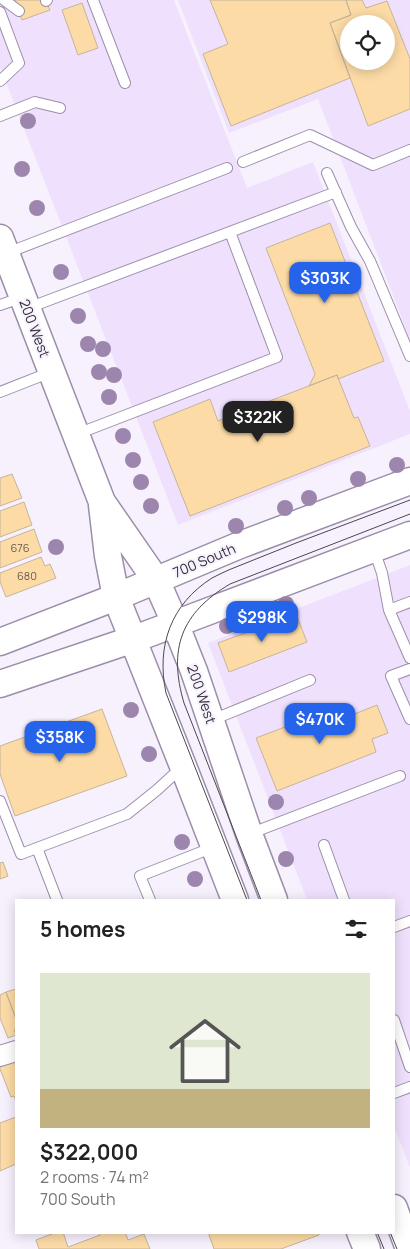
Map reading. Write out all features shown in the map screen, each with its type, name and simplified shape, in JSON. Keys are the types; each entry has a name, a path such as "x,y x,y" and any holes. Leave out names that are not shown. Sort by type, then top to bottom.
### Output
{"street":[{"name":"200 West","path":"3,246 17,303 52,372 102,502 156,580 175,623 194,671 248,834 274,899"},
{"name":"700 South","path":"0,642 116,597 240,545 410,481"},
{"name":"200 West","path":"102,502 108,556 116,597 184,766 235,899"},
{"path":"0,684 134,639 410,535"},
{"path":"0,1056 15,1050"},
{"path":"395,1211 409,1249"},
{"path":"361,1234 367,1249"}],"lane":[{"path":"0,2 4,0 19,11"},
{"path":"93,0 125,83"},
{"path":"0,12 19,63 0,81"},
{"path":"0,116 36,102 60,108"},
{"path":"243,162 310,136 373,166 410,150"},
{"path":"3,246 227,168"},
{"path":"327,173 351,227 370,261 410,356"},
{"path":"17,303 230,232 336,192"},
{"path":"76,434 277,357 230,232"},
{"path":"0,392 52,372"},
{"path":"373,549 382,573 389,610 410,658"},
{"path":"389,610 410,602"},
{"path":"410,669 391,676 410,719"},
{"path":"211,721 310,680"},
{"path":"0,801 21,854 127,814 184,766"},
{"path":"248,834 400,776"},
{"path":"324,844 344,899"},
{"path":"150,899 140,876 214,847"},
{"path":"36,848 57,899"},
{"path":"395,927 410,921"},
{"path":"395,1026 398,1043 410,1067"},
{"path":"395,1093 410,1086"}],"shaded area":[{"path":"0,0 174,0 247,188 313,162 410,411 410,434 178,525 0,67"},
{"path":"178,0 410,0 410,340 318,99 229,133"},
{"path":"410,565 410,1168 395,1129 395,899 307,899 208,643"}],"building":[{"path":"15,0 46,0 50,10 22,20"},
{"path":"210,0 346,0 351,15 340,15 340,19 330,23 340,50 340,70 347,70 350,78 231,126 203,54 228,44"},
{"path":"346,0 362,0 366,8 387,1 393,15 351,15"},
{"path":"82,3 98,48 78,55 62,10"},
{"path":"340,19 340,50 330,23"},
{"path":"395,21 410,59 410,109 368,126 347,70 395,70"},
{"path":"330,223 384,361 338,379 337,375 309,386 315,374 266,248"},
{"path":"337,375 354,418 358,417 370,446 190,516 153,422 210,399 218,421"},
{"path":"12,474 22,498 0,506 0,478"},
{"path":"24,502 32,525 0,537 0,511"},
{"path":"34,529 42,552 0,568 0,542"},
{"path":"41,557 45,566 50,564 56,578 6,597 0,582 0,573"},
{"path":"296,614 307,642 229,672 218,643"},
{"path":"377,705 388,733 372,739 376,752 277,791 256,738 332,709 337,721"},
{"path":"102,709 127,776 15,816 0,774 0,746"},
{"path":"3,862 8,876 0,879 0,863"},
{"path":"15,989 15,1016 6,992"},
{"path":"6,992 15,1016 15,1035 8,1038 0,1018 0,995"},
{"path":"15,1058 15,1098 14,1096 11,1097 0,1069 0,1066 11,1062"},
{"path":"15,1117 15,1164 0,1171 0,1123"},
{"path":"52,1234 64,1234 68,1247 100,1234 126,1234 128,1240 144,1234 150,1249 39,1249 36,1240"},
{"path":"209,1234 319,1235 281,1249 214,1249"}],"tram line":[{"path":"247,899 166,693 163,659 165,643 170,628 186,600 212,578 296,543 410,500"},
{"path":"261,899 184,703 179,684 178,666 179,649 183,634 190,620 200,607 213,595 230,584 410,514"},
{"path":"378,1234 384,1249"},
{"path":"391,1234 397,1249"}]}
